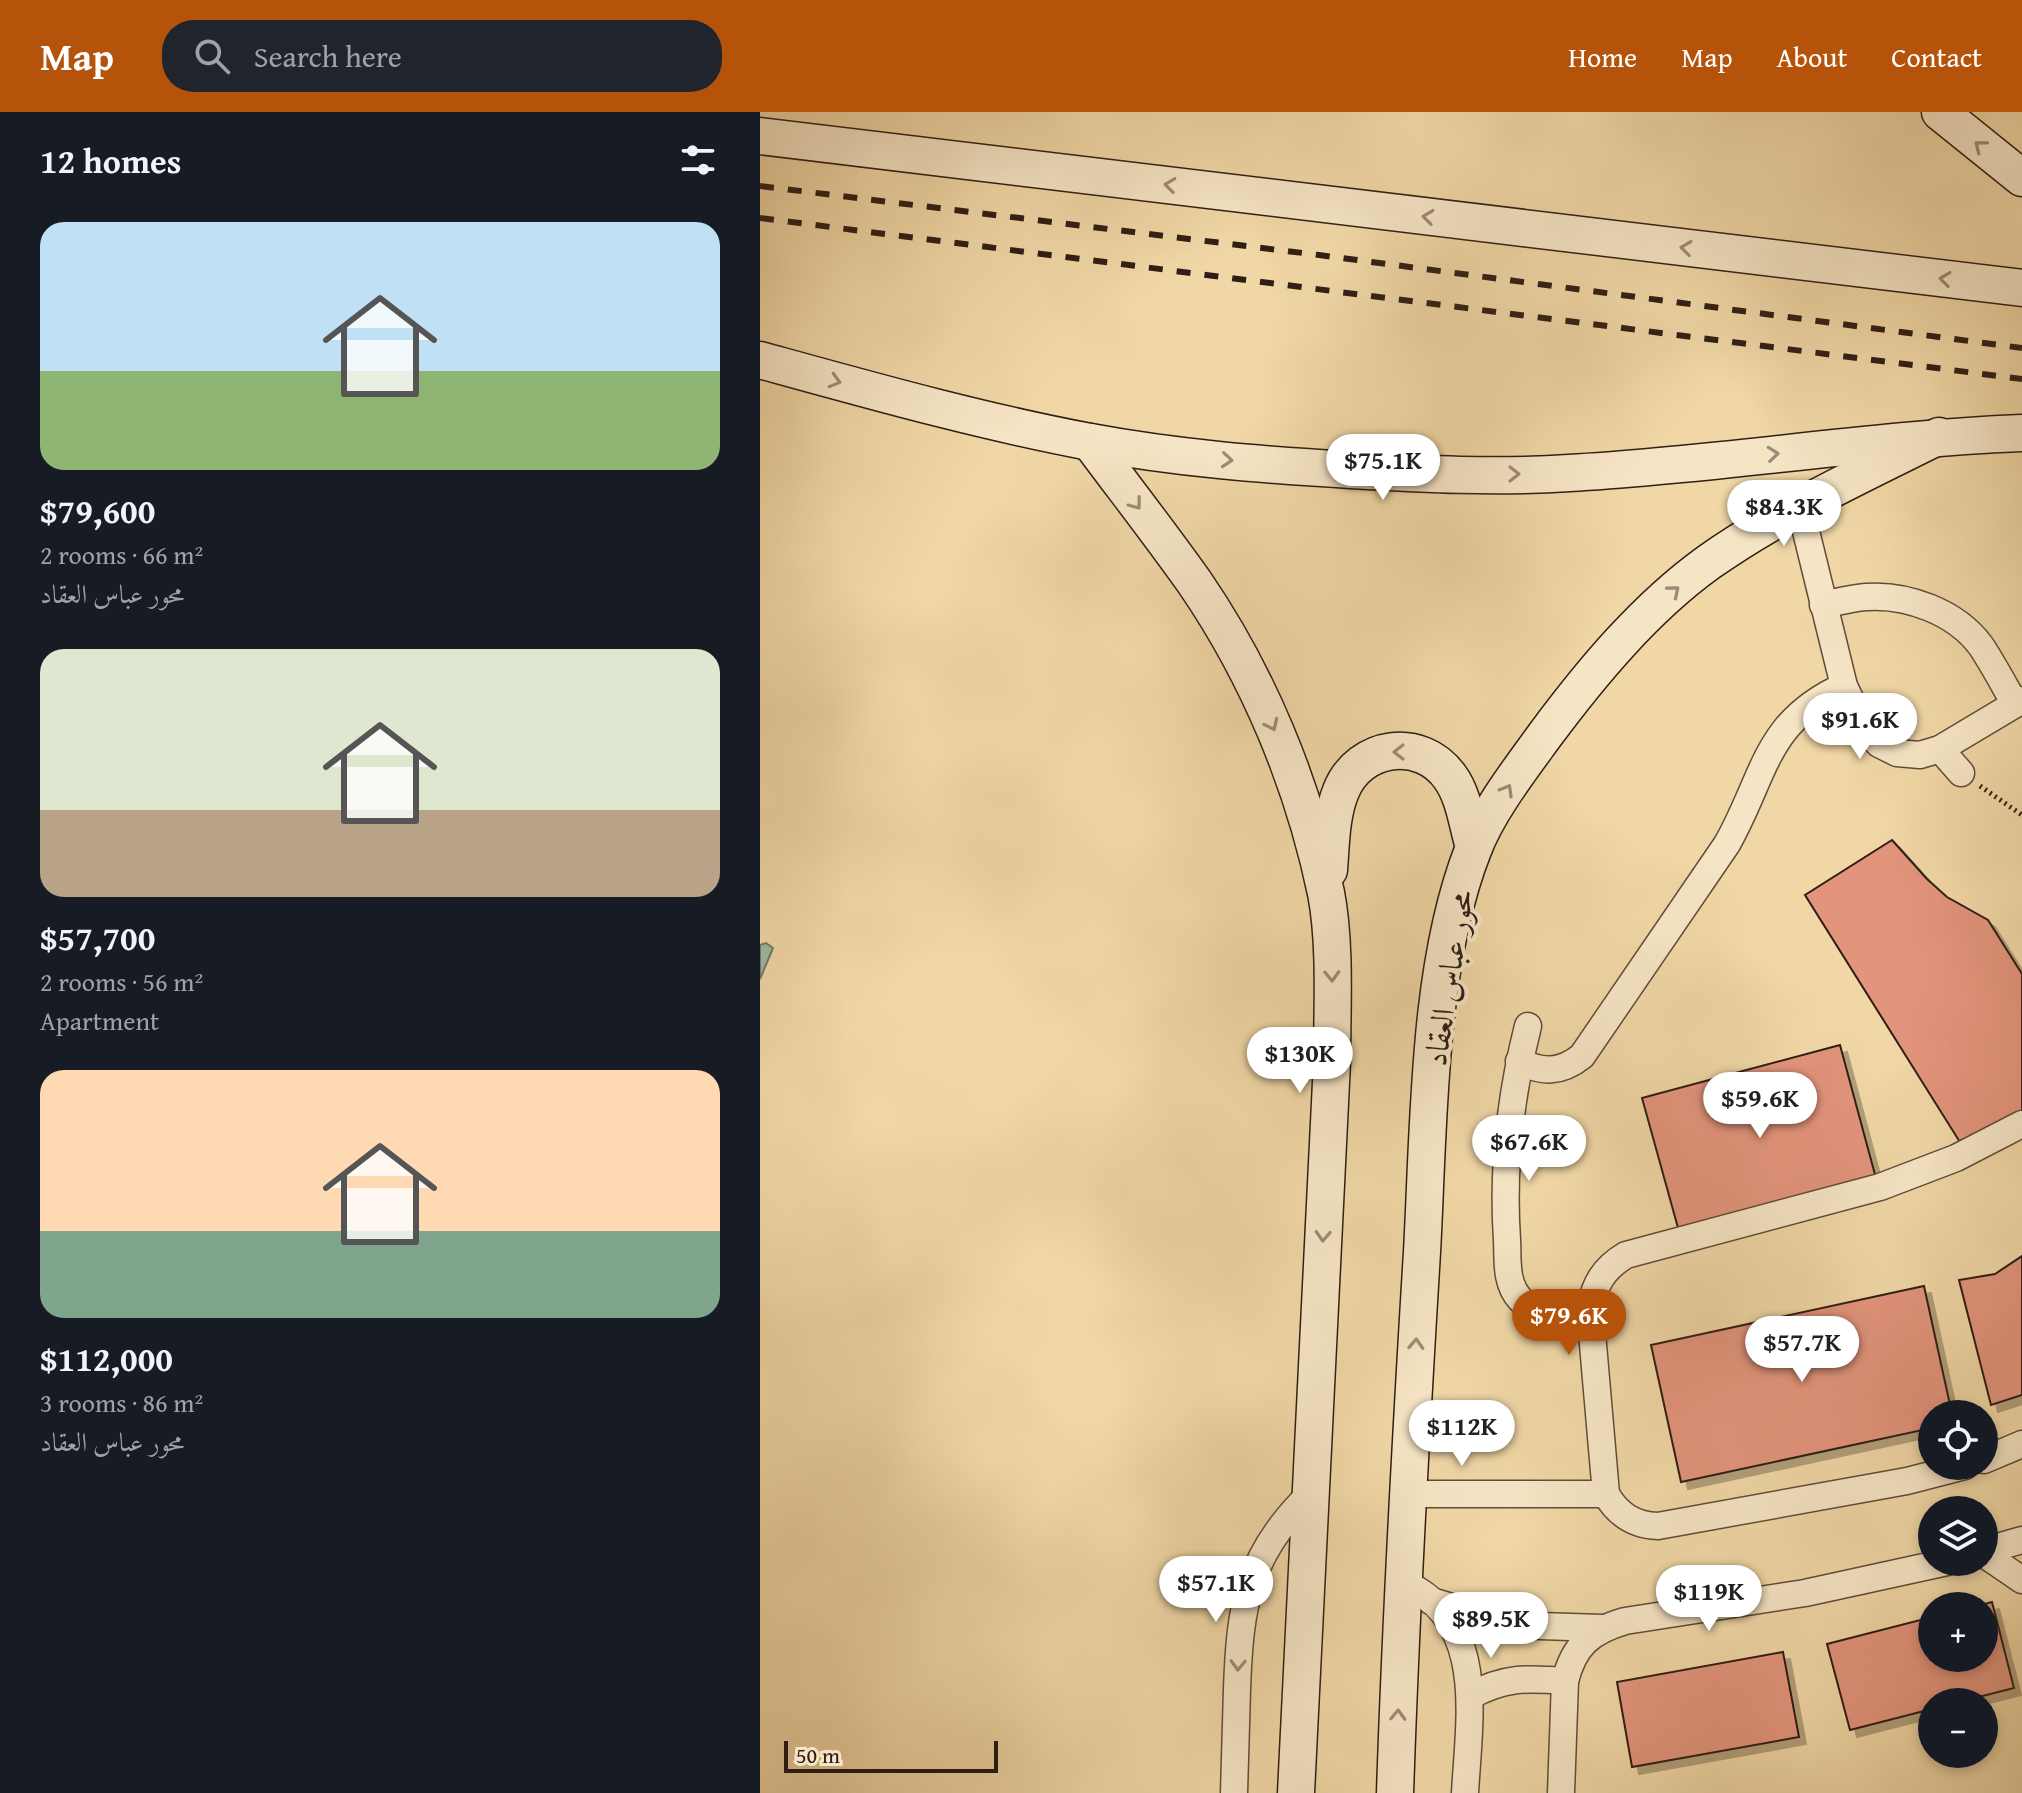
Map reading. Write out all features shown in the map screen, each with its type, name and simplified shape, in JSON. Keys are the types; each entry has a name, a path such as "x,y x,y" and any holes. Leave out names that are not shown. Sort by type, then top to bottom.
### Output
{"main road":[{"path":"760,129 800,112"},
{"path":"1940,112 2022,178"},
{"path":"760,136 2022,288"},
{"path":"760,360 860,388 1090,442 1305,468 1421,474 1567,474 1939,436 2022,433"},
{"name":"محور عباس العقاد","path":"1395,1793 1416,1592 1407,1494 1435,1026 1457,900 1474,847 1515,777 1565,708 1654,608 1708,563 1800,507 1939,436"},
{"path":"1090,442 1196,584 1242,661 1278,736 1306,815 1326,896 1332,979 1332,1062 1296,1793"},
{"path":"1326,896 1335,811 1341,790 1354,770 1373,756 1404,750 1418,753 1443,768 1459,792 1474,847"}],"street":[{"path":"1800,507 1823,605 1844,686 1864,728 1879,744 1897,753 1920,755 1940,749 2019,702 1980,645 1947,615 1878,597 1823,605"},
{"path":"1519,1061 1545,1071 1560,1070 1582,1056 1727,844 1742,819 1773,744 1806,707 1844,686"},
{"path":"1940,749 1961,773"},
{"path":"1528,1026 1519,1061 1506,1145 1504,1183 1510,1283 1521,1300 1538,1309 1590,1310"},
{"path":"1918,1478 1658,1526 1645,1525 1622,1515 1606,1494 1590,1310 1598,1281 1605,1271 1626,1255 1880,1187 1956,1158 2022,1124"},
{"path":"1998,1454 2022,1444"},
{"path":"1407,1494 1606,1494"},
{"path":"1234,1793 1243,1607 1250,1582 1267,1546 1290,1514 1309,1495"},
{"path":"1998,1548 2022,1540"},
{"path":"1998,1562 2022,1580"},
{"path":"1416,1592 1512,1625 1602,1628 1625,1621 1805,1593 1918,1568"},
{"path":"1416,1592 1446,1618 1458,1637 1465,1657 1470,1696 1465,1793"},
{"path":"1561,1793 1565,1681 1569,1666 1582,1644 1602,1628"},
{"path":"1470,1696 1510,1679 1565,1681"}],"path":[{"path":"1961,773 2022,815"}],"shaded area":[{"path":"766,943 773,948 760,979 760,945"}],"building":[{"path":"1892,840 1947,897 1988,920 2022,974 2022,1114 1963,1147 1805,895"},
{"path":"1840,1045 1877,1182 1680,1235 1642,1098"},
{"path":"2022,1256 2022,1395 1998,1403 1998,1400 1990,1400 1959,1280 1995,1274"},
{"path":"1924,1286 1949,1400 1918,1400 1918,1431 1681,1482 1651,1345"},
{"path":"1918,1621 1918,1672 1998,1672 1998,1625 2014,1688 1998,1692 1998,1688 1918,1688 1918,1713 1850,1730 1827,1644"},
{"path":"1783,1652 1799,1737 1632,1767 1617,1682"}],"railway":[{"path":"760,186 1319,255 2022,348"},
{"path":"760,218 2022,379"}]}
